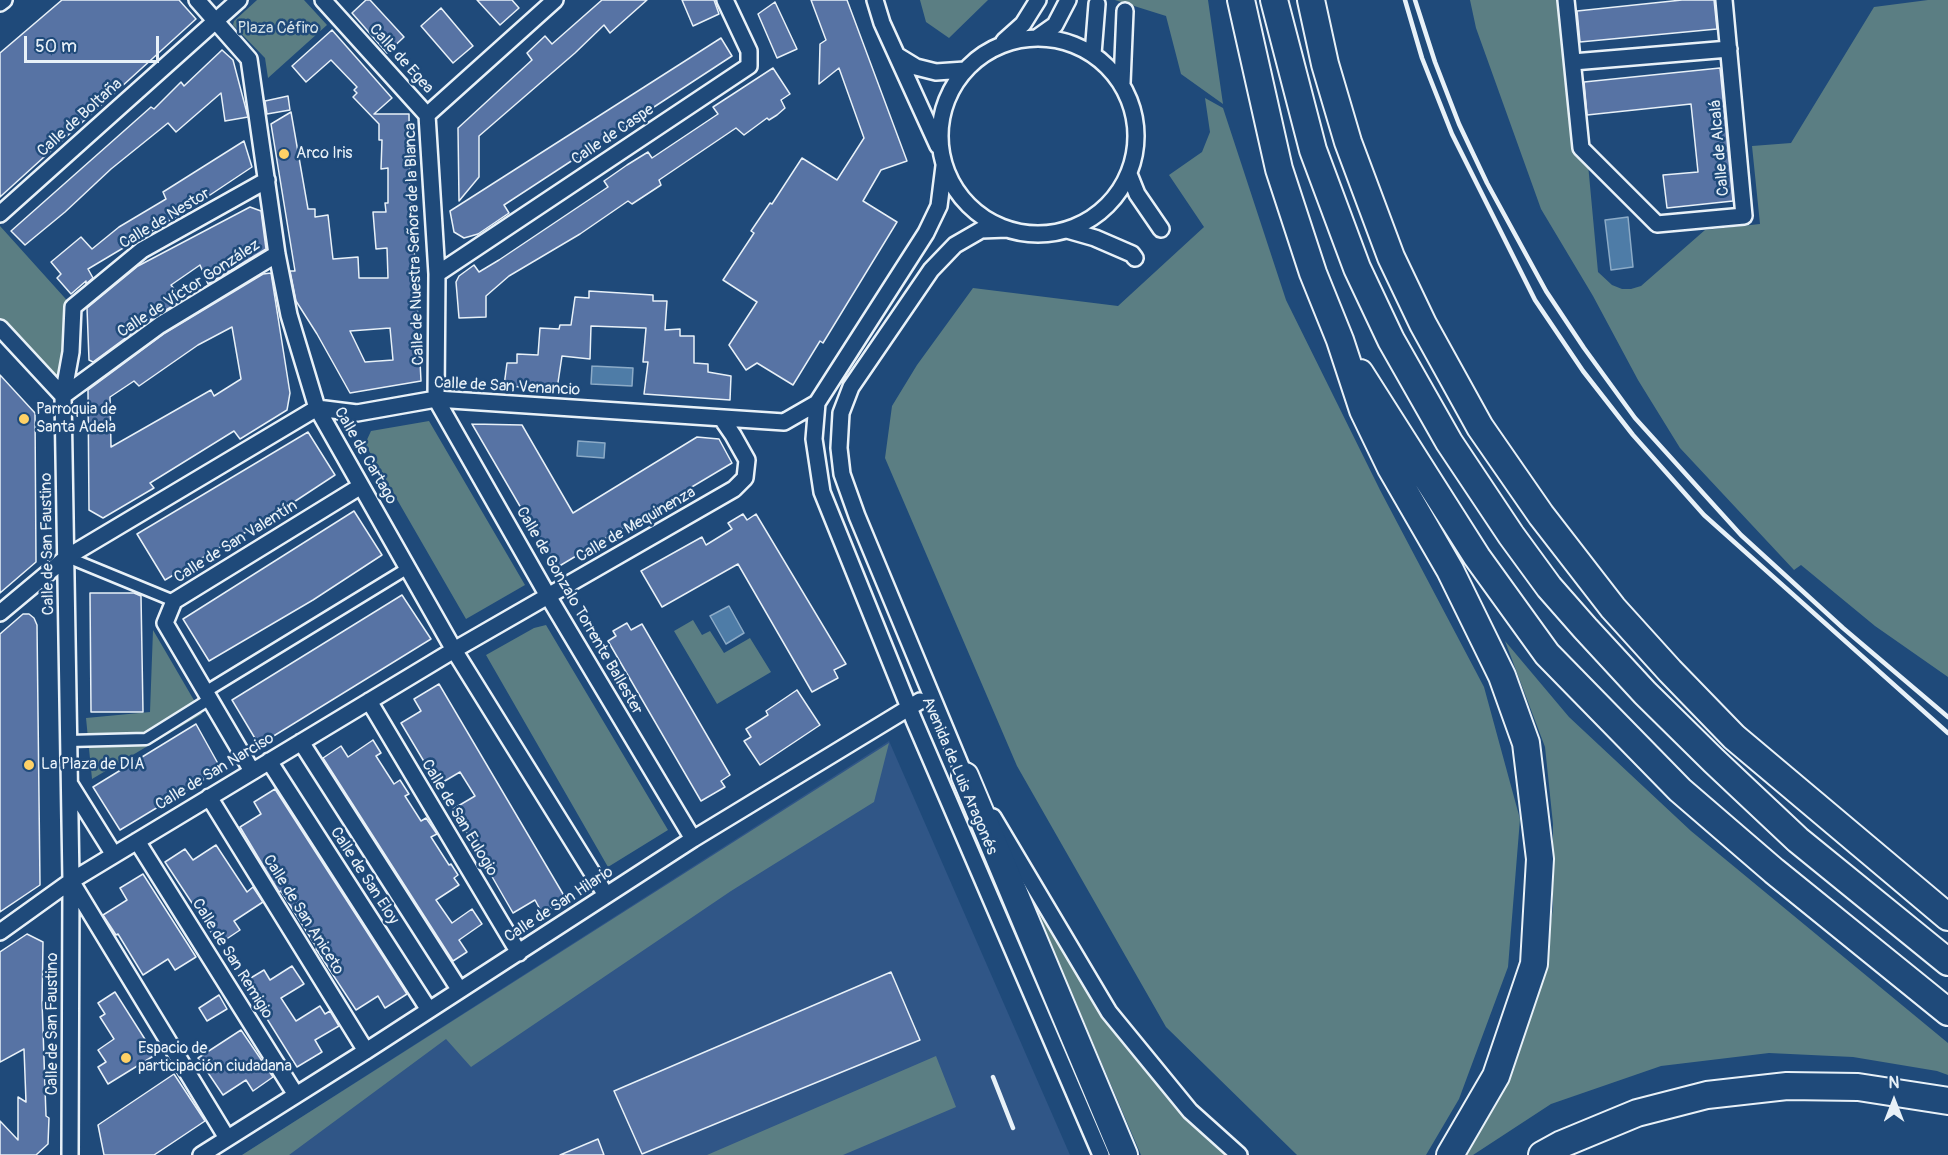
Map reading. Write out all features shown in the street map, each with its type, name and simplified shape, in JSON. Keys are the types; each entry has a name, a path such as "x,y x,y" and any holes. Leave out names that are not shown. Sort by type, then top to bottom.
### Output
{"highway":[{"path":"1241,0 1279,170 1313,273 1340,340 1363,410 1391,468 1450,570 1502,676 1526,743 1540,859 1534,964 1496,1076 1450,1155"},
{"path":"1274,0 1313,150 1357,268 1391,340 1449,442 1511,535 1549,587 1585,628 1645,693 1714,761 1798,840 1948,962"},
{"path":"1311,0 1325,64 1348,142 1391,257 1423,324 1480,426 1541,515 1614,608 1670,671 1734,737 1948,917"},
{"path":"1340,340 1477,557 1547,654 1680,790 1774,872 1948,1012"},
{"path":"965,776 1124,1155"},
{"path":"1542,1155 1562,1144 1637,1113 1707,1095 1787,1086 1858,1087 1948,1101"}],"street":[{"path":"0,3 4,0"},
{"name":"Calle de Cartago","path":"197,0 249,59 277,254 289,315 317,408 454,650 606,895"},
{"name":"Calle de Boltaña","path":"0,214 239,0"},
{"name":"Calle de Nuestra Señora de la Blanca","path":"436,399 436,274 427,115 555,0"},
{"name":"Calle de Caspe","path":"436,274 749,66 749,51 725,0"},
{"path":"818,403 926,233 939,206 943,159 940,129 944,108 952,88 965,70 985,53 1017,40 1038,37 1057,39 1093,54 1109,67 1122,83 1132,104 1137,128 1136,152 1129,174 1114,199 1093,218 1067,230 1037,234 993,224 968,205 958,194 943,159 898,56 882,23 875,0"},
{"path":"998,46 1023,24 1038,0"},
{"path":"1038,37 1055,25 1068,0"},
{"name":"Calle de Alcalá","path":"1566,0 1581,148 1657,224 1744,216 1724,0"},
{"name":"Calle de Egea","path":"328,2 427,115"},
{"path":"1093,54 1097,4"},
{"path":"1122,83 1125,11"},
{"path":"1573,62 1729,49"},
{"path":"898,56 916,67 936,72 965,70"},
{"path":"1129,174 1137,194 1161,228"},
{"name":"Calle de Nestor","path":"63,396 71,352 73,307 142,250 267,180"},
{"name":"Avenida de Luis Aragonés","path":"1007,229 981,230 955,245 931,270 851,387 841,413 839,448 842,474 857,516 965,776 989,810 1109,1012 1190,1111 1239,1155"},
{"path":"1067,230 1095,238 1132,254 1135,258"},
{"name":"Calle de Víctor González","path":"63,396 160,325 277,254"},
{"path":"0,328 63,396"},
{"name":"Calle de San Faustino","path":"63,396 71,881 68,1152"},
{"name":"Calle de San Venancio","path":"317,408 357,413 436,399 784,422 818,403"},
{"name":"Calle de Gonzalo Torrente Ballester","path":"436,399 548,596 693,839"},
{"name":"Avenida de Luis Aragonés","path":"818,403 814,439 822,492 915,704 1101,1155"},
{"path":"0,614 67,557 317,408"},
{"name":"Calle de Mequinenza","path":"454,650 734,489 745,478 747,460 722,419"},
{"name":"Calle de San Valentín","path":"252,771 165,623 174,601 361,486"},
{"path":"67,557 174,601"},
{"path":"69,741 146,739 208,695 408,568"},
{"name":"Calle de San Narciso","path":"0,932 71,881 454,650"},
{"path":"926,680 915,704 939,712"},
{"name":"Calle de San Eulogio","path":"369,701 519,953"},
{"name":"Calle de San Hilario","path":"201,1155 519,953 693,839 915,704"},
{"name":"Calle de San Eloy","path":"301,742 459,989"},
{"name":"Calle de San Eloy","path":"269,761 429,1010"},
{"path":"70,784 114,855"},
{"name":"Calle de San Aniceto","path":"209,798 366,1051"},
{"name":"Calle de San Remigio","path":"137,841 296,1095"},
{"path":"71,881 227,1138"}],"shaded area":[{"path":"1628,217 1633,267 1611,270 1605,220"},
{"path":"592,366 633,368 632,386 591,384"},
{"path":"578,441 605,443 604,458 577,456"},
{"path":"729,606 744,633 726,644 710,616"},
{"path":"889,741 1070,1155 242,1155"}],"green space":[{"name":"Plaza Céfiro","path":"257,0 304,0 327,25 268,78 265,58 233,25 234,21"},
{"path":"920,0 988,0 949,38 926,22"},
{"path":"1115,0 1208,0 1223,104 1181,74 1166,16"},
{"path":"1470,0 1560,0 1588,164 1598,272 1612,285 1622,289 1631,289 1641,286 1705,230 1760,224 1752,146 1791,143 1874,7 1928,0 1948,0 1948,677 1875,626 1801,565 1794,570 1680,448 1638,380 1593,296 1541,209 1476,28"},
{"path":"1205,98 1223,108 1286,300 1380,490 1484,687 1520,819 1508,967 1459,1099 1426,1155 1297,1155 1166,1027 1017,766 885,458 892,406 917,365 973,288 1118,306 1204,227 1169,175 1202,152 1210,132"},
{"path":"0,226 73,307 63,396 0,328"},
{"path":"429,421 525,585 466,619 365,444 371,431"},
{"path":"693,620 702,635 710,631 724,653 750,638 771,672 717,704 674,631"},
{"path":"546,625 668,830 608,867 486,655 534,628"},
{"path":"153,630 202,714 92,779 86,718 150,712"},
{"path":"1505,641 1569,717 1691,831 1948,1043 1948,1075 1937,1071 1853,1057 1769,1053 1661,1066 1551,1104 1473,1155 1457,1155 1510,1079 1542,982 1553,908 1553,824 1545,747"},
{"path":"889,743 874,802 731,891 471,1067 446,1039 289,1155 242,1155"},
{"path":"1037,906 1107,1019 1231,1155 1141,1155 1035,907"},
{"path":"936,1056 956,1107 843,1155 707,1155"}],"building":[{"path":"62,0 179,0 196,19 0,197 0,53"},
{"path":"366,0 370,0 404,37 387,53 352,13"},
{"path":"477,0 512,0 519,8 500,25"},
{"path":"602,0 647,0 610,33 604,25 479,136 479,177 459,201 458,128 532,60 527,53 545,36 552,44"},
{"path":"682,0 714,0 719,14 693,26"},
{"path":"811,0 847,0 907,161 881,170 863,201 897,222 823,343 820,341 793,385 757,363 746,370 729,345 757,302 723,280 754,233 751,231 802,158 837,180 864,138 839,68 819,84 820,44 826,40"},
{"path":"1682,0 1714,0 1717,29 1580,42 1577,11"},
{"path":"775,2 797,49 777,58 758,14"},
{"path":"441,8 473,46 453,63 421,26"},
{"path":"332,30 392,98 374,114 409,114 410,202 412,202 421,381 350,393 296,301 290,271 295,271 271,124 291,112 308,209 315,209 315,217 328,215 333,259 358,257 359,278 388,278 387,248 376,249 373,212 386,212 388,168 381,169 382,140 379,140 379,124 353,97 357,93 354,90 357,87 331,60 306,82 292,66","holes":["390,328 393,360 365,362 350,331"]},
{"path":"721,38 732,56 504,205 509,213 478,234 464,238 454,232 450,211"},
{"path":"222,50 233,60 248,117 225,121 221,93 176,132 168,123 111,169 25,245 11,231 151,107 154,109 181,82 184,86"},
{"path":"773,68 790,94 781,100 785,108 777,115 769,120 767,118 744,135 736,128 659,180 661,185 632,204 628,201 580,234 509,276 486,296 486,317 459,318 456,282 459,276 474,265 479,272 499,260 608,187 604,181 627,165 648,152 652,158 718,114 713,107"},
{"path":"1720,68 1733,201 1667,208 1663,175 1698,172 1691,104 1587,115 1584,82"},
{"path":"288,96 290,110 267,114 265,101"},
{"path":"244,141 252,167 192,207 88,269 93,278 71,294 57,278 61,274 51,262 81,237 92,249 119,227 166,199 163,192"},
{"path":"250,207 261,211 266,249 208,284 200,265 171,285 183,300 154,317 93,362 89,360 87,308 138,266"},
{"path":"271,273 290,393 287,410 240,439 234,431 150,483 154,488 103,518 89,510 88,390 165,333 263,274","holes":["232,327 241,379 214,396 211,390 111,447 110,397 134,381 139,386 198,345"]},
{"path":"589,291 653,295 653,301 667,301 665,330 680,329 680,336 694,336 694,363 708,364 708,372 731,376 730,400 644,394 648,362 643,362 646,328 591,326 590,359 562,356 557,389 504,386 507,363 517,363 517,354 538,355 540,328 559,329 560,325 571,325 575,297 589,298"},
{"path":"0,375 35,413 36,562 0,593"},
{"path":"472,424 522,425 573,513 697,437 719,439 732,463 556,568"},
{"path":"308,432 335,475 268,519 165,580 137,534"},
{"path":"354,511 382,555 313,600 209,661 183,619"},
{"path":"743,514 747,520 756,514 846,664 834,670 838,678 812,692 738,564 662,607 641,571 702,537 706,545 732,529 728,523"},
{"path":"90,593 134,593 141,596 143,712 91,712"},
{"path":"402,595 431,639 259,745 232,700"},
{"path":"23,614 29,614 37,625 40,885 0,912 0,634"},
{"path":"627,623 631,630 642,624 730,775 721,781 725,787 701,801 608,641 616,636 613,631"},
{"path":"439,684 566,899 542,913 535,900 513,913 453,809 475,796 460,772 438,785 401,723 421,711 414,699"},
{"path":"797,690 820,725 760,765 744,741 751,737 746,729 768,715 766,711"},
{"path":"196,724 221,769 120,830 93,787"},
{"path":"373,740 381,753 376,756 394,784 400,780 409,794 405,796 421,821 426,818 437,834 431,837 458,875 454,878 459,885 436,900 452,923 472,909 482,924 459,940 467,952 453,961 323,758 341,746 348,757"},
{"path":"275,789 407,994 385,1008 378,996 356,1010 281,891 279,892 240,827 261,814 254,802"},
{"path":"216,845 247,892 253,887 263,902 234,921 240,930 219,944 165,862 185,849 193,860"},
{"path":"143,874 196,957 175,970 168,959 143,975 118,934 116,935 103,915 127,900 120,888"},
{"path":"27,934 43,942 42,1001 46,1116 49,1118 48,1144 36,1155 0,1155 0,1121 18,1140 18,1097 26,1102 24,1049 0,1062 0,952"},
{"path":"292,966 304,984 281,998 296,1021 320,1006 325,1014 330,1011 339,1026 315,1040 322,1052 297,1067 244,982 264,970 270,980"},
{"path":"891,972 920,1040 642,1154 614,1091"},
{"name":"Espacio de participación ciudadana","path":"115,992 155,1055 108,1084 98,1067 106,1062 98,1050 114,1039 100,1017 105,1014 98,1003"},
{"path":"219,995 227,1009 207,1021 199,1008"},
{"path":"241,1030 273,1077 253,1091 246,1080 223,1095 198,1058"},
{"path":"174,1074 205,1121 154,1155 104,1155 98,1125"},
{"path":"598,1139 604,1155 560,1155"}],"railway":[{"path":"1405,0 1422,58 1452,134 1535,300 1583,371 1633,435 1704,515 1948,733"},
{"path":"1415,0 1435,62 1459,124 1487,183 1546,291 1635,418 1741,535 1843,628 1948,717"},
{"path":"993,1077 1013,1128"}],"place":[{"name":"Arco Iris","path":"284,154"},
{"name":"Parroquia de Santa Adela","path":"24,419"},
{"name":"La Plaza de DIA","path":"29,765"},
{"name":"Espacio de participación ciudadana","path":"126,1058"}]}
